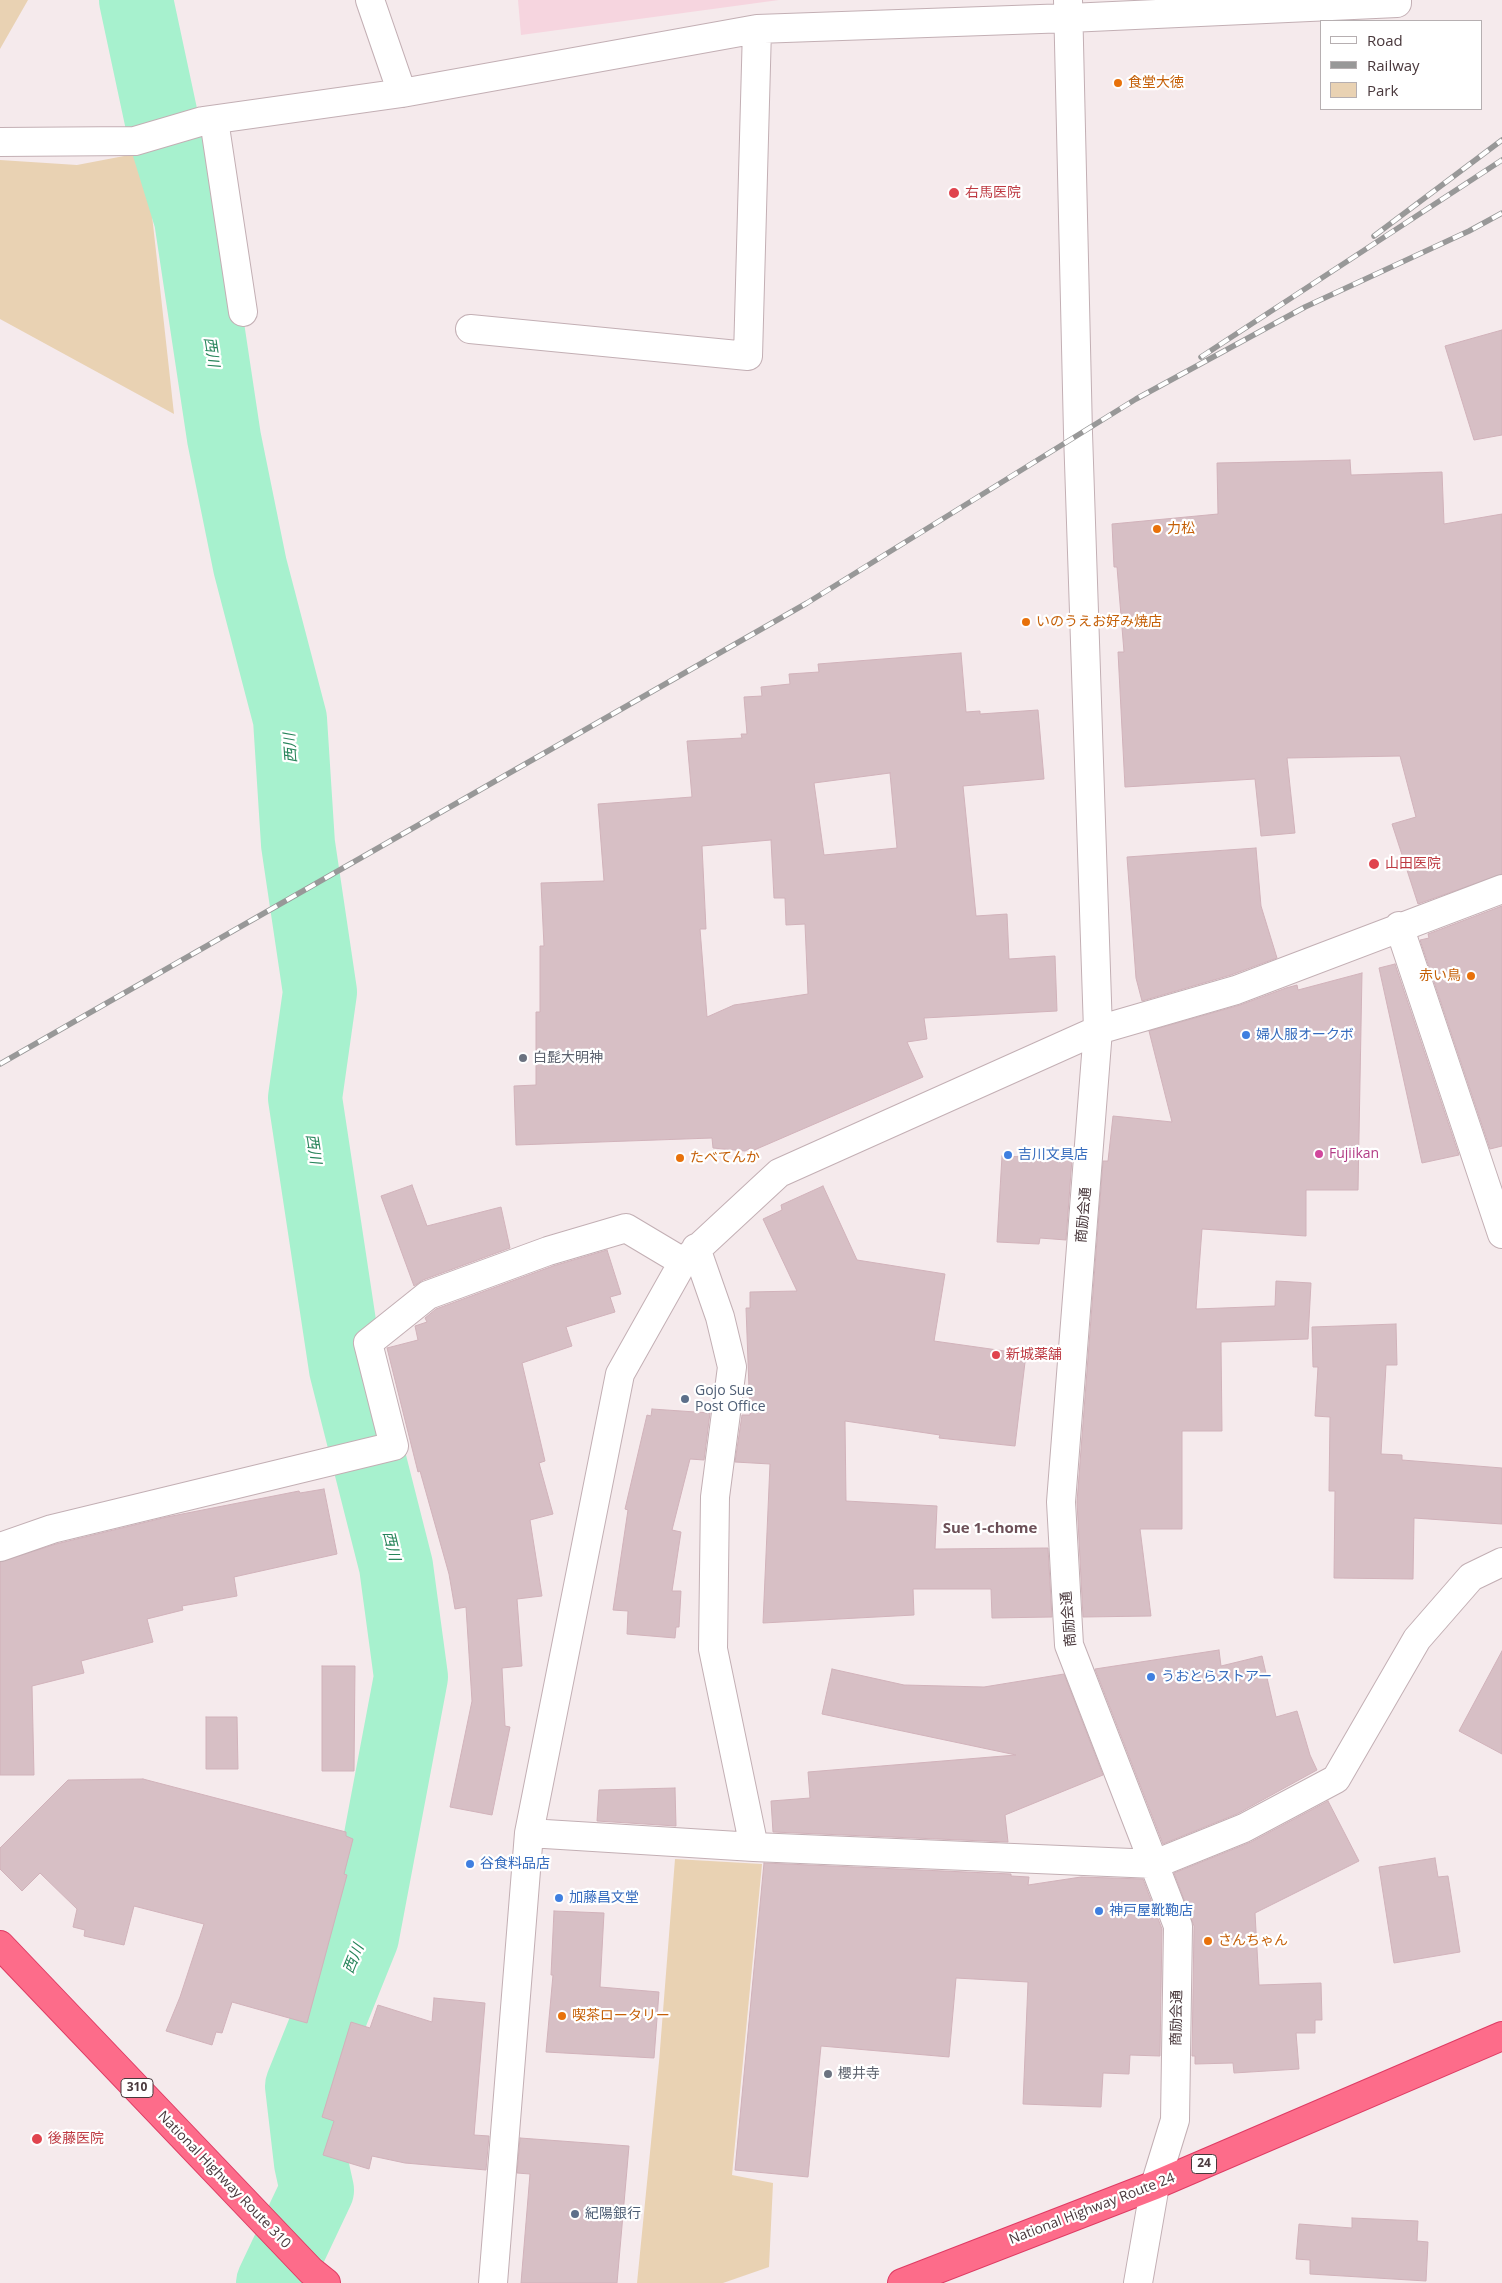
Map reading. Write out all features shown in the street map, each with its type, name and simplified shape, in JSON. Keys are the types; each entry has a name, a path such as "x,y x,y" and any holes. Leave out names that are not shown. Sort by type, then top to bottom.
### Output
{"highway":[{"name":"National Highway Route 310","path":"0,1945 318,2277"},
{"name":"National Highway Route 24","path":"902,2283 1154,2185 1502,2036"}],"street":[{"path":"370,0 402,93"},
{"path":"0,142 135,141 208,120 402,93 756,29 1068,9 1397,3 1397,0"},
{"name":"商励会通","path":"1068,9 1079,444 1098,1030 1061,1502 1069,1645 1097,1722 1178,1926 1176,2120 1154,2185 1138,2283"},
{"path":"470,329 748,356 756,29"},
{"path":"208,120 243,312"},
{"path":"493,2283 529,1833 620,1374 689,1255 778,1174 1098,1030 1236,990 1399,926 1502,889"},
{"path":"1399,926 1502,1234"},
{"path":"0,1547 52,1530 394,1446 368,1343 428,1295 548,1251 626,1228 689,1255 720,1317 732,1367 715,1497 713,1649 754,1847"},
{"path":"529,1833 754,1847 1154,1864 1244,1828 1336,1779 1416,1639 1471,1577 1502,1562"}],"shaded area":[{"path":"518,0 779,0 521,35"}],"green space":[{"path":"0,0 28,0 0,49"},
{"path":"145,152 174,414 0,319 0,160 77,165"},
{"path":"675,1859 762,1864 732,2175 773,2183 769,2267 723,2283 637,2283 659,2062"}],"building":[{"path":"1502,330 1502,435 1474,440 1445,346"},
{"path":"1350,460 1351,475 1442,472 1444,524 1502,514 1502,874 1418,904 1392,824 1416,817 1400,756 1287,758 1295,833 1261,836 1255,779 1125,787 1118,652 1124,652 1117,567 1114,567 1112,524 1218,514 1217,463"},
{"path":"961,653 966,712 980,711 980,714 1038,710 1044,779 963,786 976,916 1007,914 1009,959 1055,956 1057,1011 924,1018 927,1039 907,1042 923,1077 752,1151 751,1148 745,1151 713,1148 712,1138 516,1145 514,1086 536,1085 536,1012 540,1012 540,946 544,946 541,883 604,881 598,804 692,797 687,741 742,738 741,734 747,734 744,697 762,696 761,687 790,684 789,674 819,672 818,664","holes":["890,773 897,848 824,855 814,783","771,840 774,898 785,898 786,925 805,924 808,994 734,1005 707,1017 700,929 706,929 702,846"]},
{"path":"1256,848 1261,906 1277,958 1231,975 1142,1001 1136,978 1127,857"},
{"path":"1502,906 1502,1146 1490,1149 1420,940 1429,938 1428,934"},
{"path":"1395,964 1459,1155 1422,1163 1379,968"},
{"path":"1362,973 1358,1190 1306,1190 1306,1236 1202,1229 1196,1309 1275,1306 1276,1281 1311,1283 1308,1339 1221,1342 1222,1431 1182,1431 1182,1529 1140,1529 1151,1616 1083,1617 1077,1502 1103,1161 1108,1161 1113,1116 1172,1122 1149,1031 1240,1005 1297,985 1298,990"},
{"path":"1002,1156 1072,1159 1066,1240 1040,1238 1039,1244 997,1242"},
{"path":"412,1185 427,1226 501,1207 510,1248 423,1280 414,1286 381,1196"},
{"path":"823,1186 857,1260 945,1274 934,1341 1026,1354 1015,1446 939,1438 940,1435 845,1421 846,1501 937,1506 935,1549 1048,1548 1052,1617 992,1618 991,1589 913,1589 914,1615 763,1623 770,1464 735,1462 742,1415 750,1415 746,1308 750,1308 750,1292 797,1291 763,1219 782,1210 781,1205"},
{"path":"607,1250 621,1294 610,1297 615,1312 566,1327 572,1346 522,1363 545,1461 539,1463 553,1514 530,1520 542,1596 517,1599 522,1666 502,1668 505,1726 510,1727 492,1815 450,1807 472,1701 466,1607 455,1609 449,1574 420,1471 418,1472 387,1348 418,1340 415,1326 427,1322 425,1318 436,1309 553,1266"},
{"path":"1396,1324 1397,1365 1386,1365 1381,1454 1402,1455 1402,1460 1502,1468 1502,1524 1414,1518 1413,1579 1334,1578 1335,1491 1329,1491 1330,1417 1315,1416 1318,1367 1313,1367 1312,1327"},
{"path":"652,1409 710,1413 704,1460 690,1459 672,1530 681,1532 672,1591 681,1591 679,1627 676,1627 675,1638 627,1634 628,1611 613,1610 628,1510 625,1509 647,1415 651,1416"},
{"path":"324,1489 337,1554 234,1577 237,1596 182,1606 183,1610 147,1619 153,1642 81,1661 84,1673 32,1686 34,1775 0,1775 0,1562 56,1544 167,1517 299,1491 300,1493"},
{"path":"1219,1650 1221,1666 1262,1656 1276,1717 1297,1711 1310,1755 1317,1770 1237,1814 1163,1844 1095,1669"},
{"path":"1502,1651 1502,1754 1459,1731"},
{"path":"322,1666 355,1666 354,1771 322,1771"},
{"path":"832,1669 904,1685 984,1687 1064,1674 1103,1775 1005,1815 1008,1842 773,1832 771,1801 810,1798 808,1772 1016,1755 822,1714"},
{"path":"206,1717 237,1717 238,1769 206,1769"},
{"path":"143,1779 346,1832 346,1836 353,1839 344,1874 347,1875 307,2023 232,2002 222,2033 216,2032 212,2045 166,2031 180,1997 204,1924 134,1906 124,1945 84,1936 85,1930 73,1927 77,1909 40,1873 22,1891 0,1869 0,1848 68,1780"},
{"path":"675,1788 676,1826 597,1821 599,1790"},
{"path":"1328,1801 1359,1861 1255,1913 1259,1985 1321,1983 1322,2020 1315,2020 1315,2033 1296,2033 1299,2069 1234,2073 1233,2063 1195,2064 1195,2056 1192,2056 1194,1926 1174,1873 1251,1842"},
{"path":"1435,1858 1438,1877 1448,1876 1460,1952 1394,1963 1379,1867"},
{"path":"764,1863 1011,1874 1011,1876 1029,1877 1028,1885 1081,1877 1143,1879 1162,1929 1160,2056 1130,2055 1129,2074 1103,2073 1101,2107 1023,2104 1028,1982 956,1978 949,2057 821,2046 808,2177 735,2170"},
{"path":"554,1911 604,1913 600,1987 659,1992 654,2058 546,2052 553,1975 551,1975"},
{"path":"434,1998 485,2003 474,2135 489,2136 486,2170 405,2163 372,2156 369,2169 323,2155 334,2121 322,2117 351,2022 370,2028 378,2005 432,2022"},
{"name":"紀陽銀行","path":"520,2138 629,2146 617,2283 521,2283 530,2174 517,2173"},
{"path":"1352,2218 1418,2221 1417,2241 1428,2242 1426,2281 1310,2274 1310,2260 1296,2259 1299,2224 1352,2228"}],"waterway":[{"name":"西川","path":"136,0 164,131 191,219 224,438 250,566 290,719 298,844 320,992 305,1098 346,1369 396,1566 411,1677 362,1937 302,2086 311,2163 317,2190 273,2283"}],"railway":[{"path":"1374,236 1502,140"},
{"path":"1201,357 1502,160"},
{"path":"0,1064 807,603 1136,399 1305,307 1469,231 1502,213"}],"place":[{"name":"食堂大徳","path":"1118,83"},
{"name":"右馬医院","path":"954,193"},
{"name":"力松","path":"1157,529"},
{"name":"いのうえお好み焼店","path":"1026,622"},
{"name":"山田医院","path":"1374,864"},
{"name":"赤い鳥","path":"1471,976"},
{"name":"婦人服オークボ","path":"1246,1035"},
{"name":"白髭大明神","path":"523,1058"},
{"name":"Fujiikan","path":"1319,1154"},
{"name":"吉川文具店","path":"1008,1155"},
{"name":"たべてんか","path":"680,1158"},
{"name":"新城薬舗","path":"996,1355"},
{"name":"Gojo Sue Post Office","path":"685,1399"},
{"name":"うおとらストアー","path":"1151,1677"},
{"name":"谷食料品店","path":"470,1864"},
{"name":"加藤昌文堂","path":"559,1898"},
{"name":"神戸屋靴鞄店","path":"1099,1911"},
{"name":"さんちゃん","path":"1208,1941"},
{"name":"喫茶ロータリー","path":"562,2016"},
{"name":"櫻井寺","path":"828,2074"},
{"name":"後藤医院","path":"37,2139"},
{"name":"紀陽銀行","path":"575,2214"}],"district":[{"name":"Sue 1-chome","path":"990,1529"}]}
